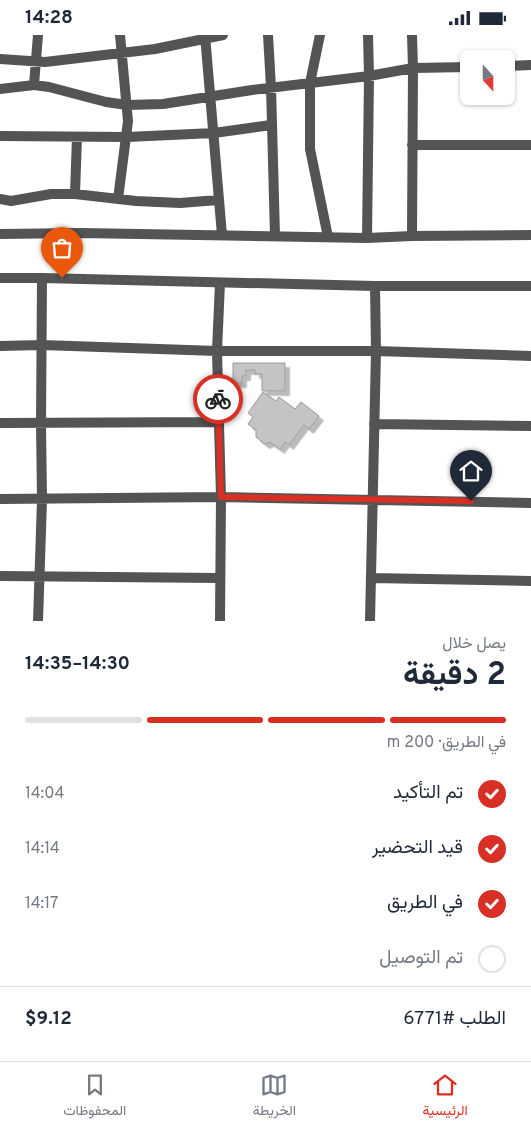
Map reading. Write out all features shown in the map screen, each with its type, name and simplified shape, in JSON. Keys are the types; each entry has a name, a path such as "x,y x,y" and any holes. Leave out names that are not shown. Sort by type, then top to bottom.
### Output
{"street":[{"path":"34,85 38,35"},
{"path":"118,199 127,137 128,105 120,35"},
{"path":"0,59 36,62 155,49 205,36 224,35"},
{"path":"268,35 275,236"},
{"path":"320,35 310,83 310,149 328,237"},
{"path":"367,237 370,76 368,35"},
{"path":"412,35 412,235"},
{"path":"205,36 222,235"},
{"path":"515,66 531,65"},
{"path":"0,89 34,85 49,87 106,102 128,105 163,104 271,87 370,76 413,68 460,67"},
{"path":"0,137 127,137 214,133 271,125"},
{"path":"75,194 78,137"},
{"path":"412,145 531,145"},
{"path":"0,199 11,201 51,194 75,194 180,203 218,201"},
{"path":"0,234 328,237 531,235"},
{"path":"0,278 375,286 531,286"},
{"path":"38,621 42,500 42,278"},
{"path":"220,283 217,351 221,497 220,621"},
{"path":"370,621 376,351 375,286"},
{"path":"0,347 42,345 217,351 376,351 531,356"},
{"path":"0,423 219,422"},
{"path":"374,424 531,426"},
{"path":"0,499 221,497 531,503"},
{"path":"0,576 219,578"},
{"path":"371,578 531,581"}],"building":[{"path":"233,363 285,363 285,391 262,391 262,374 255,374 255,370 246,370 246,376 242,376 242,383 233,383"},
{"path":"263,392 276,401 279,397 295,409 301,402 319,416 309,429 304,425 289,445 285,442 280,449 270,442 265,444 256,437 256,430 248,424 253,417 248,413"}],"way so far":[{"path":"62,278 220,283 217,351 218,399"}],"route":[{"path":"218,399 221,497 471,501"}]}
